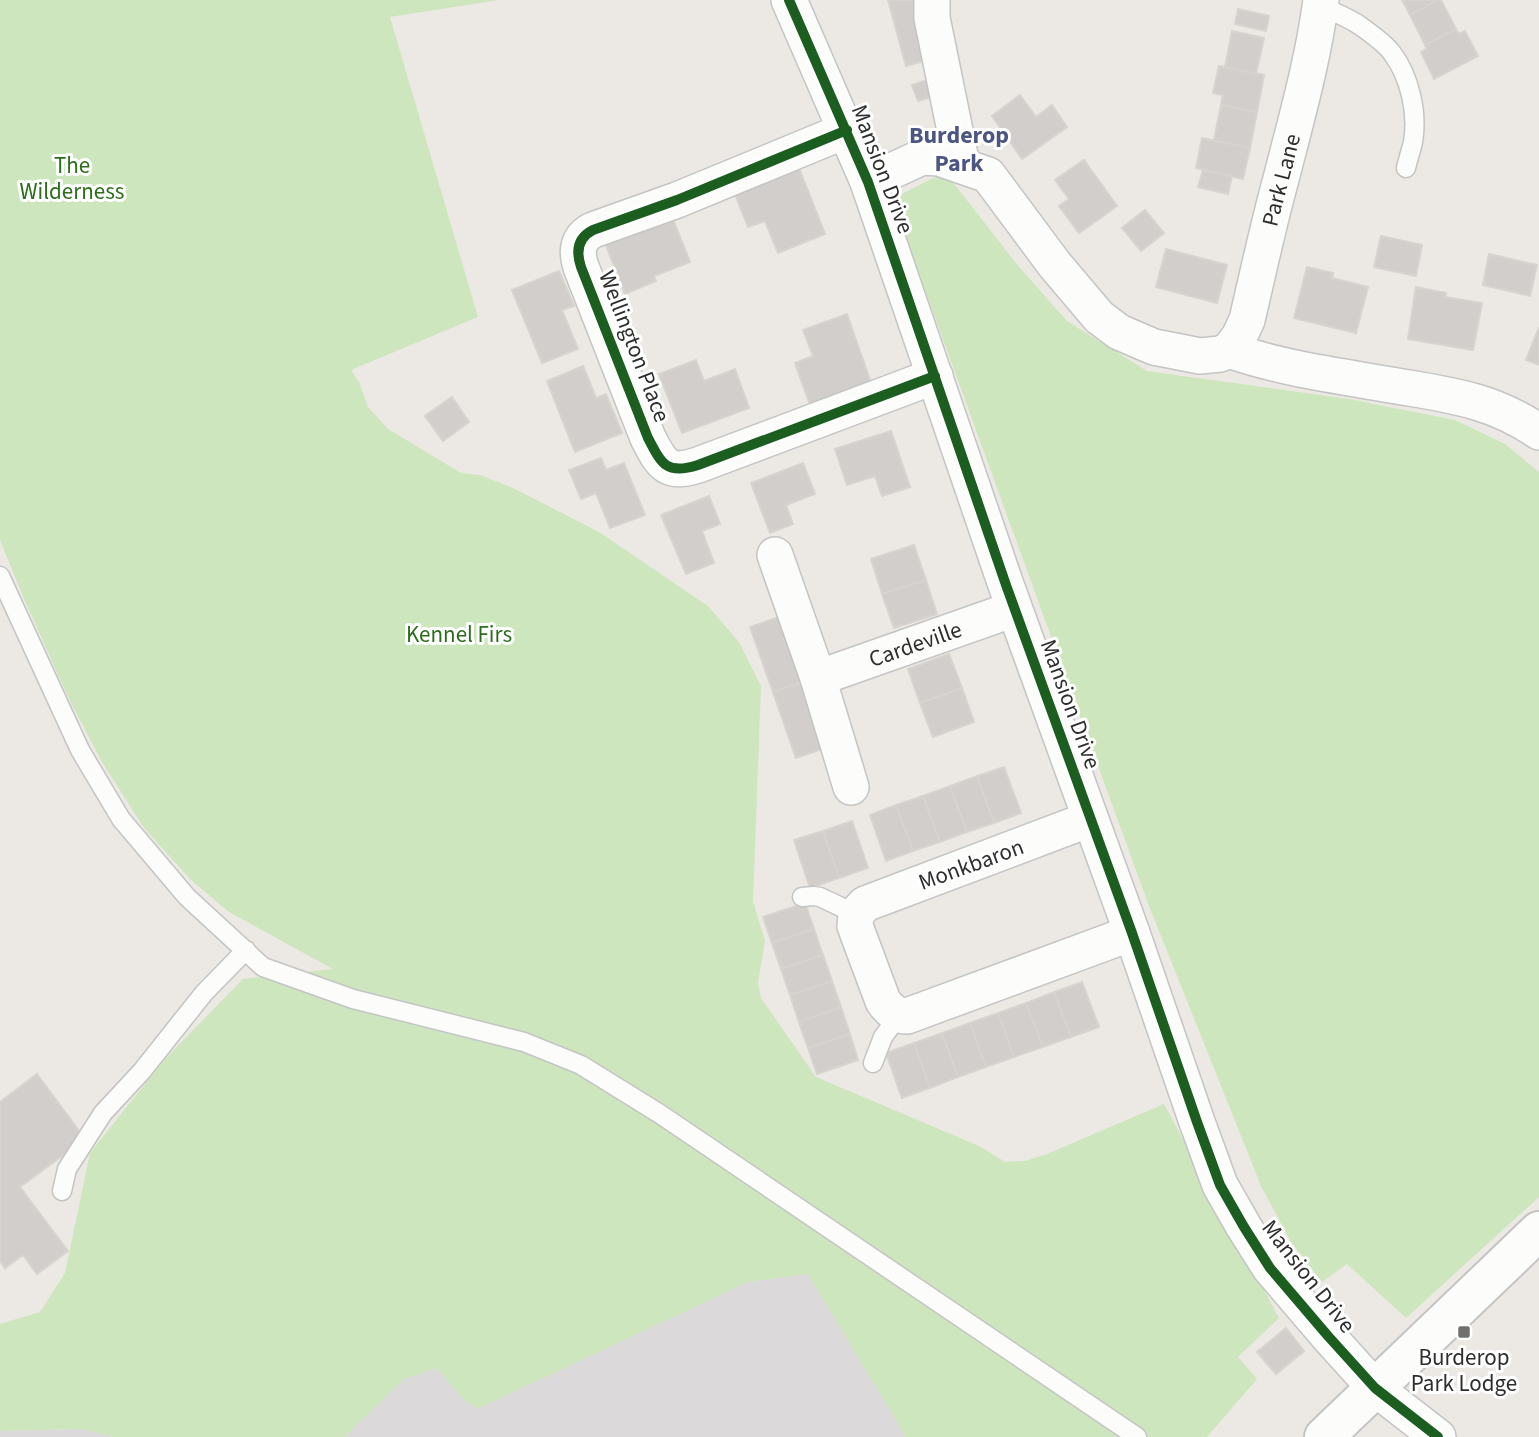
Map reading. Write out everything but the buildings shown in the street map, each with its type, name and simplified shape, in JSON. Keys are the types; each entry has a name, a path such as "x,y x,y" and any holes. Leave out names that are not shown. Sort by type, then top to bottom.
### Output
{"main road":[{"path":"1324,1437 1539,1231"}],"street":[{"name":"Mansion Drive","path":"789,0 868,182 1014,609 1220,1185 1270,1268 1375,1388 1438,1437"},
{"path":"932,0 932,18 962,165"},
{"name":"Park Lane","path":"1228,350 1239,337 1247,320 1301,99 1321,3"},
{"name":"Wellington Place","path":"847,130 677,200 587,233 579,244 581,267 648,438 657,456 671,468 679,470 698,465 935,376"},
{"path":"868,182 922,157 939,158 988,175 1055,265 1099,317 1119,332 1154,346 1199,356 1220,355 1228,350 1287,367 1459,397 1503,410 1539,432"},
{"path":"775,555 818,678 851,787"},
{"name":"Cardeville","path":"818,678 1014,609"},
{"name":"Monkbaron","path":"856,914 866,904 888,894 1090,819"},
{"path":"856,914 855,926 883,1001 890,1009 908,1016 1132,933"}],"lane":[{"name":"Park Lane","path":"1321,3 1358,24 1384,44 1404,76 1413,103 1414,130 1406,168"},
{"path":"0,576 80,750 121,819 187,897 263,967 353,999 524,1042 581,1065 660,1114 1137,1437"},
{"path":"802,897 814,895 856,914"},
{"path":"62,1191 67,1169 103,1114 142,1071 204,993 246,950"},
{"path":"873,1063 883,1037 899,1014"}],"shaded area":[{"path":"808,1274 906,1437 344,1437 403,1379 437,1368 462,1398 748,1282"},
{"path":"82,1429 113,1437 0,1437 0,1431"}],"green space":[{"path":"0,0 499,0 390,17 478,317 351,370 359,382 368,407 388,429 461,473 480,475 513,488 599,532 708,606 739,642 761,686 753,901 765,941 758,983 761,998 816,1077 979,1146 1005,1162 1025,1161 1047,1154 1164,1104 1279,1318 1238,1357 1257,1379 1207,1437 906,1437 808,1274 748,1282 477,1409 462,1398 437,1368 404,1379 344,1437 113,1437 82,1429 0,1431 0,1324 40,1312 65,1273 90,1153 165,1059 243,979 333,969 229,912 191,880 144,828 102,762 69,699 0,540"},
{"path":"945,172 1015,262 1067,321 1147,371 1349,399 1455,420 1505,444 1539,472 1539,1197 1406,1318 1347,1264 1322,1282 1291,1242 1261,1186 1149,906 892,199"}],"cycle path":[{"path":"789,0 868,182 1006,585 1220,1185 1270,1268 1328,1336 1375,1388 1438,1437"},
{"path":"847,130 677,200 593,230 584,237 579,246 581,267 648,438 657,455 672,468 698,465 935,376"}],"place":[{"name":"Burderop Park Lodge","path":"1464,1332"}],"district":[{"name":"Burderop Park","path":"959,149"}],"park label":[{"name":"The Wilderness","path":"72,178"},
{"name":"Kennel Firs","path":"459,634"}]}
